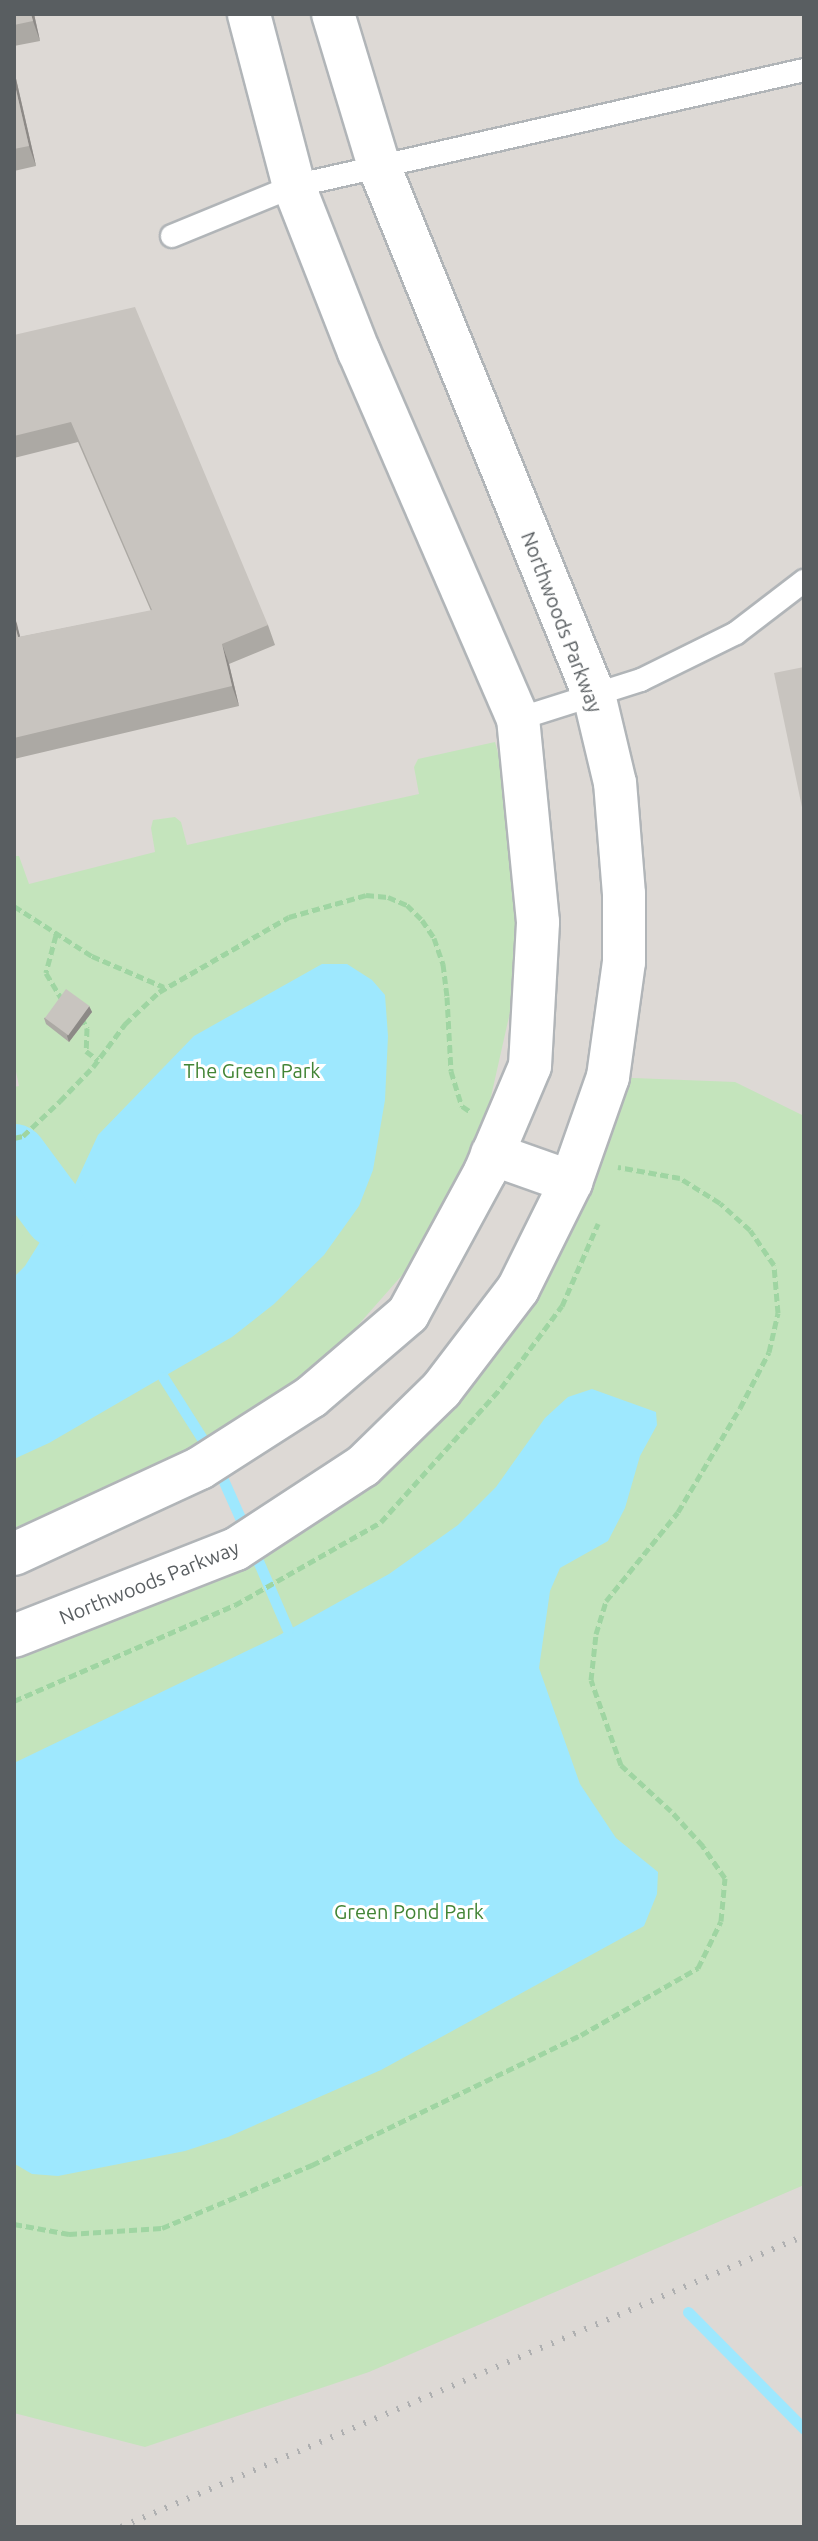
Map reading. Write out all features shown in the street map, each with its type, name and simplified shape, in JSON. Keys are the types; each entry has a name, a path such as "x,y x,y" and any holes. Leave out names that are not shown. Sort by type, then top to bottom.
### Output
{"street":[{"path":"14,1554 200,1468 311,1397 408,1314 487,1137 530,1066 538,922 518,719 359,352 294,186 249,14"},
{"name":"Northwoods Parkway","path":"14,1636 236,1549 363,1466 441,1390 518,1289 571,1182 608,1077 624,962 624,894 615,783 594,695 379,166 333,14"},
{"path":"487,1137 571,1182"}],"lane":[{"path":"172,236 294,186 804,70"},
{"path":"518,719 641,680 736,633 804,581"}],"path":[{"path":"14,1138 23,1136 98,1060 125,1024 165,988 289,917 352,898 388,897 407,905 434,938 443,964 454,1088 462,1106 487,1137"},
{"path":"14,906 56,935 123,971 165,988"},
{"path":"56,935 46,973 65,1004"},
{"path":"73,1011 87,1028 86,1051 98,1060"},
{"path":"14,2224 69,2234 162,2228 312,2165 581,2035 698,1968 721,1921 725,1878 703,1846 671,1811 621,1765 591,1680 596,1634 606,1601 678,1512 740,1408 769,1352 778,1313 774,1265 750,1230 720,1203 680,1178 622,1168"}],"shaded area":[{"path":"14,14 804,14 804,2527 14,2527"}],"green space":[{"name":"The Green Park","path":"495,742 510,797 520,887 515,990 490,1101 466,1166 404,1273 352,1332 281,1394 196,1445 109,1488 14,1528 14,1087 19,1086 14,1062 14,856 19,856 29,884 155,852 151,828 153,820 175,817 181,822 187,845 419,794 414,767 418,759"},
{"name":"Green Pond Park","path":"608,1077 735,1082 804,1116 804,2185 369,2372 145,2447 14,2413 14,1636 236,1549 441,1390"}],"water":[{"path":"322,964 347,964 372,980 385,995 388,1036 385,1100 373,1170 359,1206 324,1255 274,1304 232,1337 49,1443 14,1459 14,1277 25,1266 73,1189 98,1135 194,1036"},
{"path":"592,1389 656,1412 657,1425 640,1456 625,1508 608,1541 560,1568 550,1591 539,1668 580,1784 616,1838 658,1872 657,1894 644,1926 381,2070 228,2137 185,2151 58,2176 32,2174 15,2164 14,1763 276,1637 389,1574 458,1525 496,1487 545,1418 568,1397"}],"building":[{"path":"14,14 31,14 33,21 14,25"},
{"path":"14,81 29,146 14,149"},
{"path":"135,307 268,625 222,644 232,686 14,738 14,622 18,637 152,610 71,422 14,436 14,335"},
{"path":"804,667 804,812 803,812 774,673"},
{"path":"66,989 89,1006 68,1035 45,1018"}],"waterway":[{"path":"14,1157 57,1215"},
{"path":"163,1377 210,1451"},
{"path":"217,1466 246,1531"},
{"path":"252,1547 288,1630"},
{"path":"688,2312 804,2429"}],"railway":[{"path":"121,2527 804,2236"}]}
